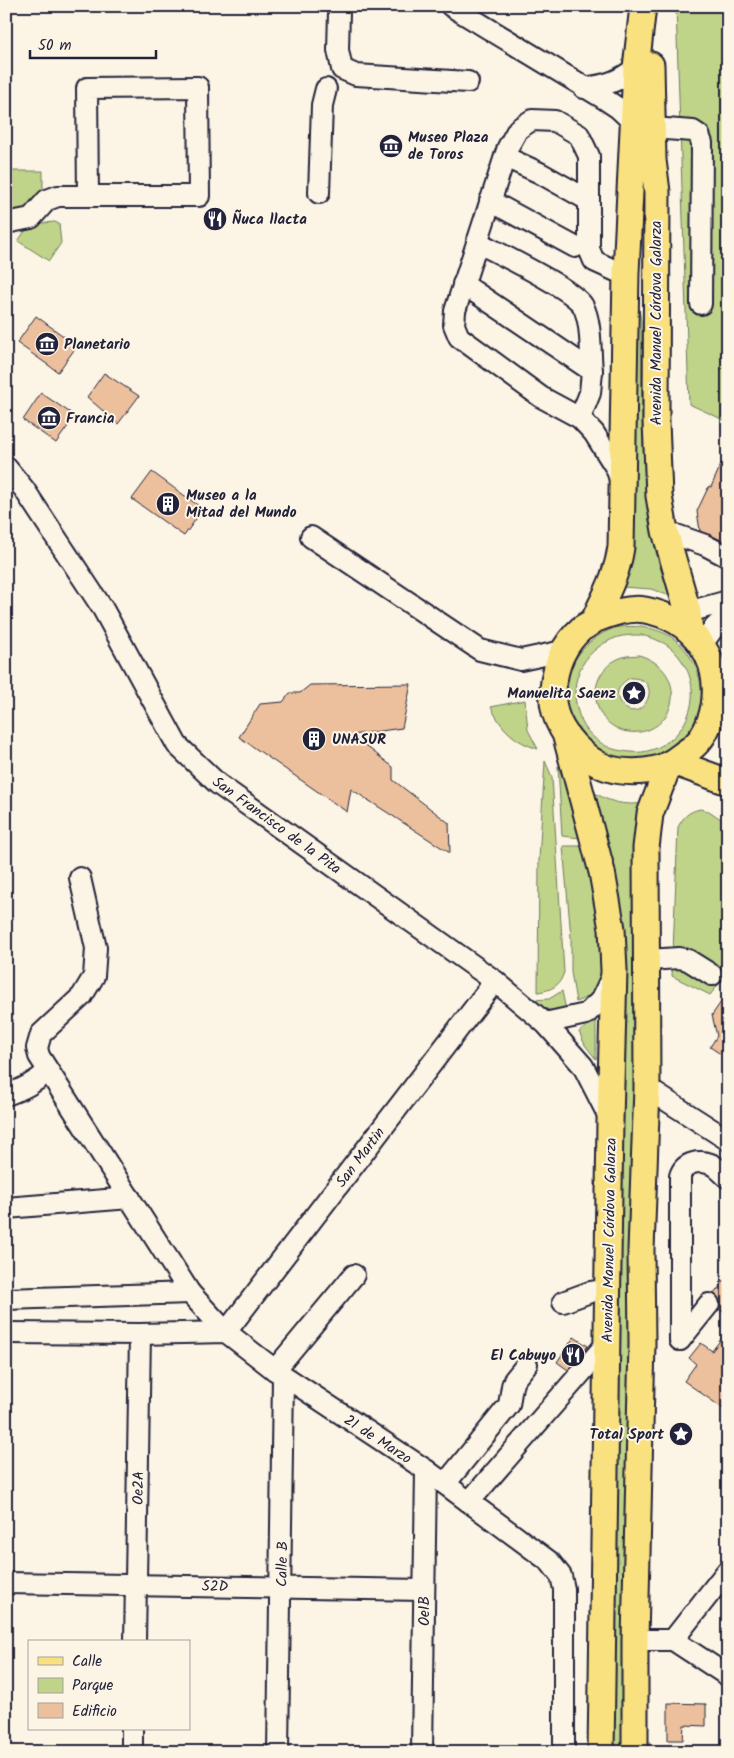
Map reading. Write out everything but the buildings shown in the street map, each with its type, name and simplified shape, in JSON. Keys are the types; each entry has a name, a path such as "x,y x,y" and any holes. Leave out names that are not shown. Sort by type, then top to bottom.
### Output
{"main road":[{"name":"Avenida Manuel Córdova Galarza","path":"643,9 636,68 643,125 653,160 657,192 656,293 659,496 665,531 698,638"},
{"name":"Avenida Manuel Córdova Galarza","path":"594,620 618,568 622,530 626,283 650,48 648,27 643,9"},
{"path":"626,283 656,293"},
{"path":"698,638 717,691 712,718 698,743 671,763 652,771 632,772 613,770 594,762 578,750 565,735 558,722 552,691 557,664 563,651 577,633 594,620 618,611 644,610 669,617 698,638 728,686"},
{"name":"Avenida Manuel Córdova Galarza","path":"565,735 602,872 612,929 614,970 601,1752"},
{"path":"671,763 728,782"},
{"path":"635,1752 635,1640 642,1343 641,1250 647,1088 648,960 646,848 650,814 671,763"}],"street":[{"path":"451,6 504,37 643,125 693,131 700,135 702,143 701,304"},
{"path":"340,12 338,50 342,69 356,75 468,82"},
{"path":"584,88 605,85 621,79 636,68"},
{"path":"319,193 322,105 319,89 340,90 352,73"},
{"path":"6,223 31,218 47,200 58,196 88,196 199,196 198,87 87,88 88,196"},
{"path":"622,482 616,468 594,434 580,418 542,397 460,337 454,326 455,311 463,284 508,147 518,129 525,124 532,120 555,121 579,135 589,156 588,249 594,261 616,271 626,283"},
{"path":"505,157 540,173 588,200"},
{"path":"490,201 575,247"},
{"path":"477,242 552,282 574,296 582,305 588,318 592,371 590,393 580,418"},
{"path":"463,284 592,371"},
{"name":"San Francisco de la Pita","path":"6,467 24,489 103,609 177,745 218,784 495,981 545,1023 583,1066 610,1121"},
{"path":"665,531 704,545 728,557"},
{"path":"311,537 480,650 521,660 563,651"},
{"path":"698,638 728,601"},
{"path":"698,638 714,628 728,614"},
{"name":"21 de Marzo","path":"80,878 96,948 94,976 82,996 41,1034 37,1048 39,1056 190,1293 226,1332 279,1373 426,1470 550,1562 561,1576 564,1589 564,1752"},
{"path":"648,960 679,958 688,960 712,975"},
{"path":"545,1023 586,1014 602,1000 614,970"},
{"name":"San Martin","path":"226,1332 495,981"},
{"path":"6,1095 38,1081 48,1071"},
{"path":"647,1088 728,1140"},
{"path":"708,1304 680,1340 680,1176 682,1170 688,1164 701,1161 714,1166 728,1178"},
{"path":"6,1208 130,1198"},
{"path":"279,1373 354,1275"},
{"path":"563,1302 590,1292 608,1290"},
{"path":"6,1299 190,1293"},
{"path":"6,1333 140,1334 226,1332"},
{"name":"Oe2A","path":"135,1640 140,1334"},
{"path":"469,1502 607,1343"},
{"path":"445,1484 509,1405 514,1380 527,1364"},
{"name":"Calle B","path":"278,1752 282,1588 279,1373"},
{"name":"Oe1B","path":"422,1752 426,1470"},
{"path":"673,1640 728,1570"},
{"name":"S2D","path":"6,1583 424,1590"},
{"path":"635,1640 673,1640 728,1676"},
{"path":"132,1730 132,1752"}],"green space":[{"path":"676,6 728,6 728,422 689,404"},
{"path":"10,171 43,171 43,199 32,212 13,214 11,210"},
{"path":"55,222 59,224 61,243 49,261 18,241 30,224"},
{"path":"635,306 639,308 641,321 643,441 647,501 658,560 670,596 651,589 622,587"},
{"path":"642,626 668,635 684,648 699,678 701,701 695,722 683,740 666,754 646,761 624,761 597,750 579,734 569,713 565,689 570,668 590,642 609,630 619,627","holes":["641,635 666,644 675,652 689,674 692,700 689,713 675,736 651,750 630,752 612,748 592,736 582,722 577,709 576,683 579,671 585,660 594,651 618,637"]},
{"path":"639,655 656,664 667,676 672,690 671,704 665,717 655,727 641,732 623,731 610,724 602,715 597,704 596,687 608,665 623,657","holes":["630,678 641,680 647,685 649,692 647,700 643,706 636,710 629,710 619,700 619,689"]},
{"path":"525,700 528,730 538,749 522,743 510,734 499,722 491,707"},
{"path":"545,761 552,777 564,972 558,984 538,992 539,859"},
{"path":"558,766 574,807 581,838 562,836"},
{"path":"589,789 602,797 616,802 630,804 645,803 625,1752 611,1752 621,1091"},
{"path":"700,809 709,811 728,824 728,973 710,995 672,976 678,827 687,815"},
{"path":"563,846 584,846 595,898 601,942 602,962 600,979 596,990 589,996 576,1002 571,972 571,937"},
{"path":"562,991 566,1010 547,1010 531,1000 549,999"},
{"path":"596,1019 596,1059 585,1045 579,1032"}],"place":[{"name":"Museo Plaza de Toros","path":"391,146"},
{"name":"Ñuca llacta","path":"215,219"},
{"name":"Planetario","path":"47,344"},
{"name":"Francia","path":"49,418"},
{"name":"Museo a la Mitad del Mundo","path":"168,504"},
{"name":"Manuelita Saenz","path":"634,693"},
{"name":"UNASUR","path":"314,739"},
{"name":"El Cabuyo","path":"573,1355"},
{"name":"Total Sport","path":"681,1434"}]}
